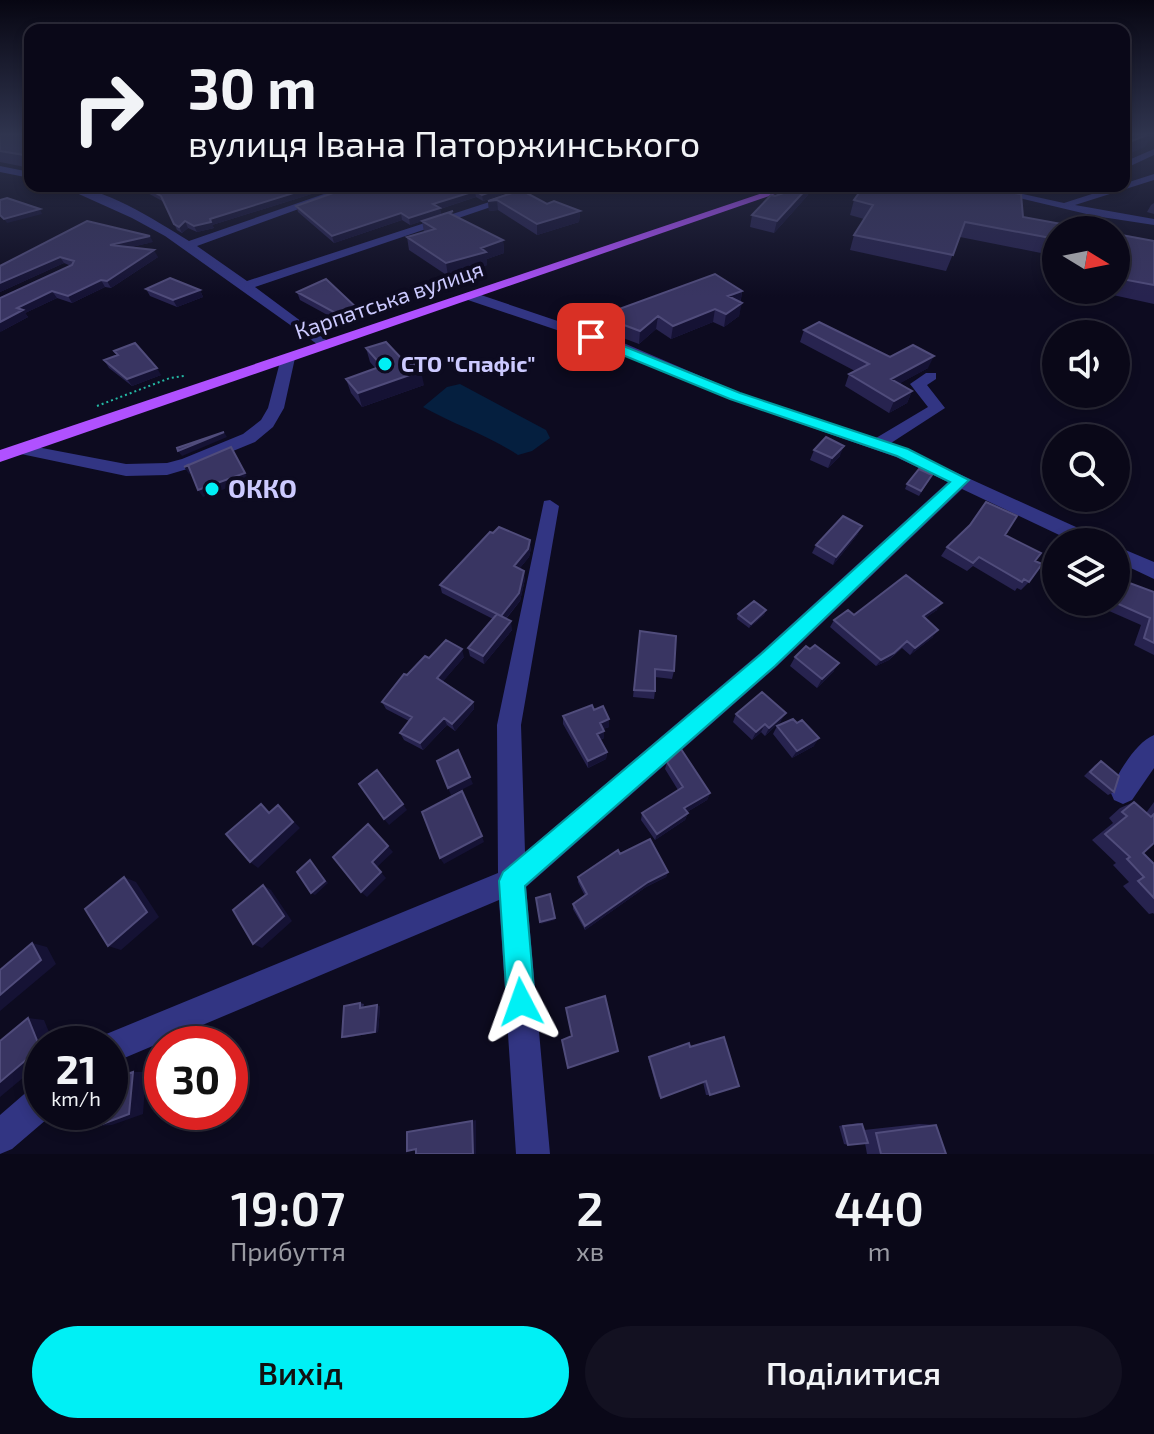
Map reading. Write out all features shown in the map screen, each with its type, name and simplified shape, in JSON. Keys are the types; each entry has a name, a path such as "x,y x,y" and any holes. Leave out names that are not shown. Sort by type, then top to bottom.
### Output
{"main road":[{"name":"Карпатська вулиця","path":"0,456 775,192"}],"street":[{"path":"82,192 126,208 189,245 324,345"},
{"path":"323,198 328,192"},
{"path":"189,245 340,192"},
{"path":"245,286 530,192"},
{"path":"1003,192 1154,222"},
{"path":"1065,205 1106,192"},
{"path":"470,296 621,347 735,396 878,444 1062,528"},
{"path":"21,449 126,470 156,470 188,463 249,438 267,423 276,408 288,358"},
{"path":"878,444 937,408 918,384 931,376"},
{"path":"128,1041 512,881 768,660 961,480"},
{"path":"533,1154 512,881 509,725 550,506"},
{"path":"1130,560 1154,571"},
{"path":"1123,791 1154,747"},
{"path":"0,1137 24,1116"}],"water":[{"path":"460,384 546,430 550,438 532,451 518,455 423,407 447,387"}],"building":[{"path":"154,192 297,192 210,219 211,222 194,226 185,221 179,227 174,224 161,196"},
{"path":"336,192 472,192 433,204 440,208 409,218 401,213 332,236 296,206"},
{"path":"525,192 547,204 554,201 580,211 537,224 497,200 488,201"},
{"path":"804,192 777,221 752,215 771,195"},
{"path":"860,192 1021,194 1023,217 1042,220 1042,236 965,222 953,255 854,235 873,205 854,200"},
{"path":"7,198 40,209 4,219 0,215 0,200"},
{"path":"453,211 449,213 503,240 481,248 486,252 446,263 407,237 435,229 422,221"},
{"path":"87,221 150,236 110,245 154,250 107,281 101,280 68,296 52,291 17,308 23,310 0,322 0,298 72,265 74,261 60,257 0,283 0,266"},
{"path":"1130,237 1154,241 1154,285 1130,281"},
{"path":"715,274 742,291 728,296 742,303 726,314 715,309 673,326 658,316 640,331 600,316"},
{"path":"170,278 200,290 173,300 146,289"},
{"path":"326,279 359,310 341,316 297,292"},
{"path":"819,322 890,357 913,345 934,356 891,379 912,391 894,401 849,374 869,364 804,330"},
{"path":"386,342 402,359 408,357 421,371 358,393 346,379 382,366 366,348"},
{"path":"135,343 157,368 127,379 104,360 118,355 114,351"},
{"path":"224,432 178,451 177,448"},
{"path":"826,437 844,446 832,458 814,450"},
{"path":"231,447 245,473 198,490 188,465"},
{"path":"919,469 932,475 921,491 907,484"},
{"path":"986,502 1017,516 1005,535 1041,553 1035,561 1042,564 1029,582 1024,579 1022,582 979,557 973,563 947,547 970,525"},
{"path":"843,516 862,526 836,557 816,545"},
{"path":"499,527 530,540 528,549 514,566 524,571 519,593 501,616 440,585 490,532"},
{"path":"906,575 942,603 923,616 938,630 915,648 907,641 881,660 834,620 848,610 854,615"},
{"path":"1130,583 1154,592 1154,643 1144,638 1150,618 1130,609"},
{"path":"754,601 766,610 751,624 738,614"},
{"path":"497,614 511,621 483,656 468,648"},
{"path":"640,631 676,636 674,671 655,669 655,691 634,690"},
{"path":"446,640 462,649 437,678 473,702 452,724 444,718 420,743 400,733 412,717 382,702 404,674 407,675 425,656 429,658"},
{"path":"815,645 839,663 822,679 795,657 806,646 810,649"},
{"path":"762,692 786,713 769,728 765,724 756,732 736,714"},
{"path":"592,705 594,710 603,706 609,719 600,723 604,731 597,734 607,752 588,761 563,716"},
{"path":"793,719 797,723 802,720 819,738 797,751 777,726"},
{"path":"681,749 710,793 684,808 688,813 657,834 642,813 683,787 667,762"},
{"path":"458,750 470,777 448,788 437,761"},
{"path":"1101,761 1119,776 1114,792 1090,772"},
{"path":"377,770 403,804 384,819 359,784"},
{"path":"462,791 482,836 440,858 422,812"},
{"path":"1134,802 1151,817 1154,814 1154,843 1143,853 1154,864 1154,898 1138,881 1144,877 1127,859 1130,857 1105,834 1127,816 1122,812"},
{"path":"261,804 269,813 278,805 293,822 250,862 226,834"},
{"path":"368,824 388,846 372,862 381,872 361,892 333,857"},
{"path":"650,839 668,872 648,882 585,926 573,904 587,894 578,877 618,850 620,854"},
{"path":"310,860 325,881 311,893 297,872"},
{"path":"124,877 147,912 108,946 85,909"},
{"path":"263,885 284,916 253,944 233,910"},
{"path":"550,894 555,918 540,922 536,898"},
{"path":"32,943 41,960 0,995 0,970"},
{"path":"605,996 618,1051 568,1068 562,1040 572,1036 566,1008"},
{"path":"360,1003 360,1008 377,1005 375,1032 342,1037 344,1006"},
{"path":"28,1018 31,1026 24,1026 24,1062 0,1082 0,1041"},
{"path":"724,1037 739,1086 710,1095 706,1081 661,1098 649,1057 689,1043 690,1047"},
{"path":"133,1072 128,1114 128,1074"},
{"path":"472,1121 473,1154 416,1154 416,1149 407,1151 407,1132"},
{"path":"862,1124 868,1143 848,1145 843,1126"},
{"path":"936,1125 946,1154 881,1154 876,1133"}],"place":[{"name":"СТО \"Спафіс\"","path":"385,364"},
{"name":"ОККО","path":"212,489"}],"route":[{"path":"521,1002 512,881 768,660 961,480 857,435 735,396 591,337"}]}
